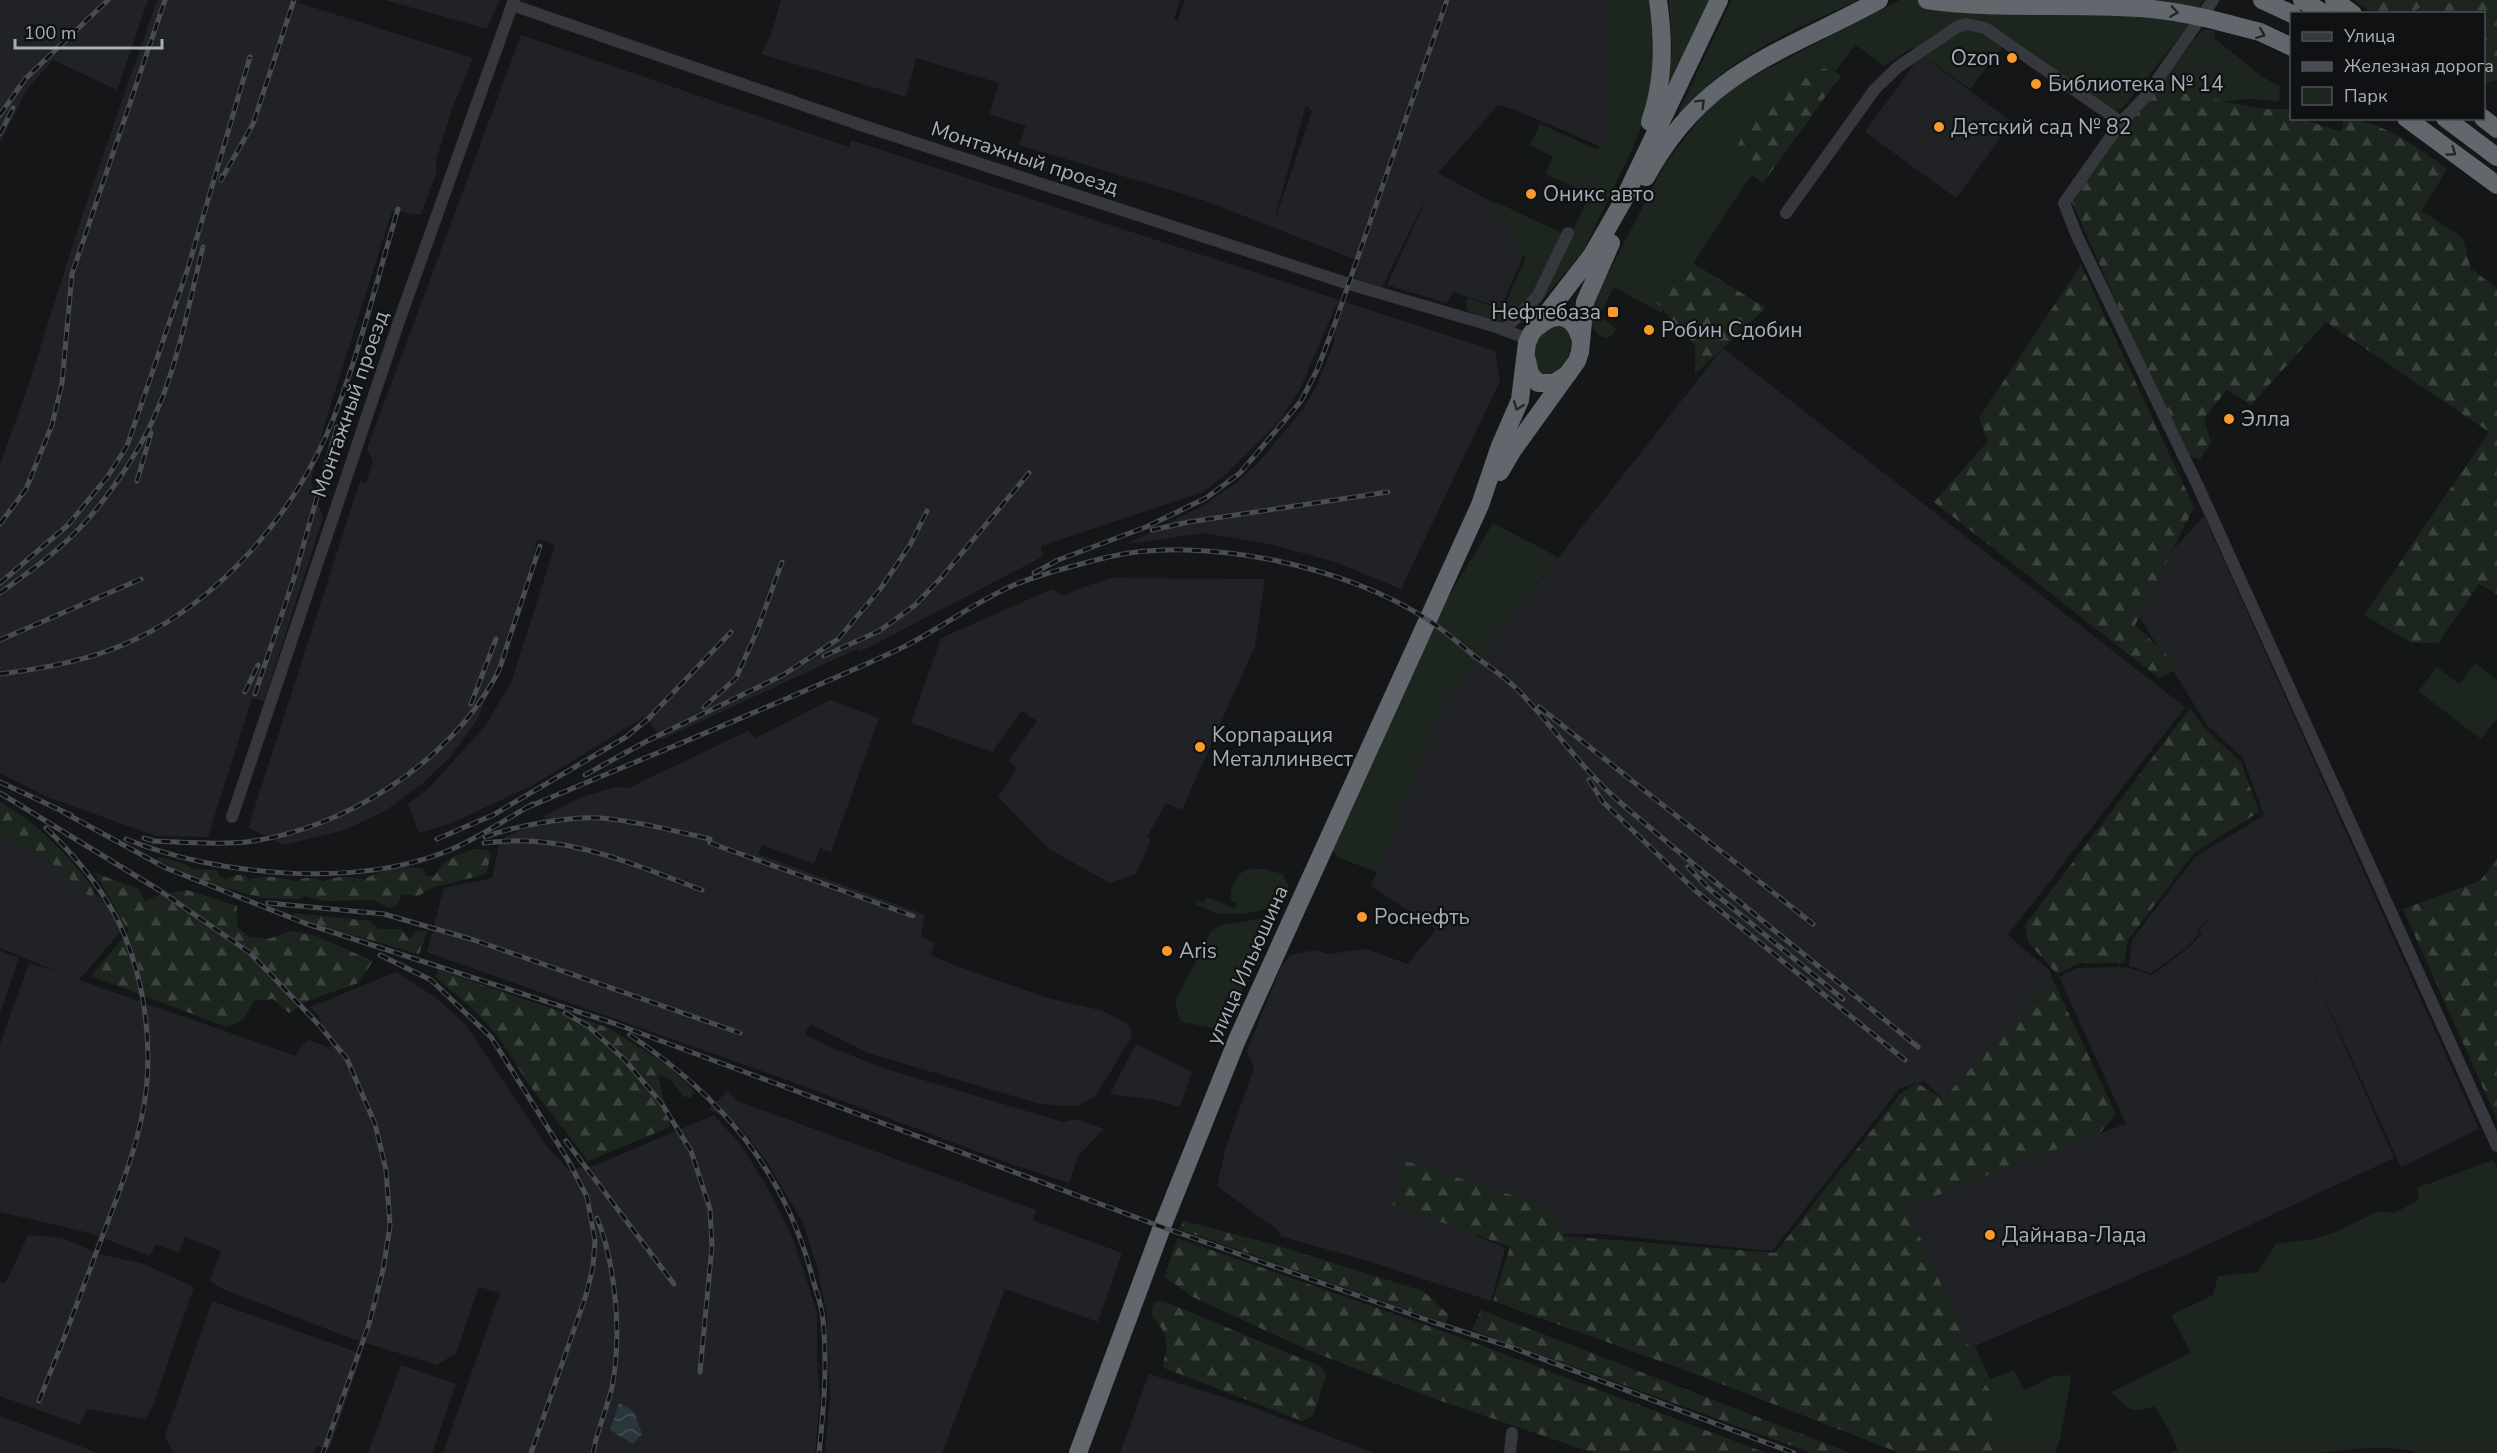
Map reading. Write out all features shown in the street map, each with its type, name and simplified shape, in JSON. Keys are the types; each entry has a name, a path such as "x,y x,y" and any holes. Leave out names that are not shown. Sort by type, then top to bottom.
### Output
{"highway":[{"path":"1608,237 1623,183 1647,131 1658,91 1663,41 1658,0"},
{"path":"1608,237 1719,0"},
{"path":"1480,505 1513,450 1577,361 1583,307 1599,254 1726,0"},
{"path":"1608,237 1662,149 1691,113 1718,87 1761,60 1880,0"},
{"path":"1927,0 1960,5 2153,9 2260,32 2290,46"},
{"path":"2262,0 2290,13"},
{"path":"2274,0 2290,12"},
{"path":"2302,0 2322,12"},
{"path":"2334,0 2350,12"},
{"path":"2409,120 2497,185"},
{"path":"2448,120 2497,157"},
{"path":"2485,120 2497,129"},
{"path":"1480,505 1500,446 1520,400 1529,340 1599,254"},
{"path":"1570,372 1554,383 1538,383 1528,370 1529,340 1548,320 1564,317 1574,323 1581,340"},
{"name":"улица Ильюшина","path":"1078,1453 1162,1227 1238,1040 1480,505"}],"street":[{"path":"2210,1 2194,28 2146,96 2121,122 2064,203 2077,236 2197,484 2497,1146"},
{"name":"Монтажный проезд","path":"232,817 398,324 513,3 847,120 1349,284 1504,330 1529,340"},
{"path":"1786,213 1875,89 1898,67 1957,27 1966,24 1984,28 2121,122"},
{"path":"1504,330 1538,297 1568,233"},
{"path":"1510,1453 1512,1433"}],"shaded area":[{"path":"0,0 148,0 117,90 53,60 27,89 0,143"},
{"path":"157,0 290,0 473,58 452,109 436,161 437,171 421,215 392,211 324,426 311,481 323,518 264,701 252,698 208,837 156,836 47,797 0,773 0,465 28,386 83,213"},
{"path":"385,0 499,0 487,29"},
{"path":"781,0 1180,0 1174,19 1177,21 1185,0 1605,0 1612,130 1604,148 1498,105 1438,173 1534,224 1534,230 1501,308 1453,292 1447,303 1387,285 1432,187 1382,287 1354,280 1359,261 1203,200 1019,145 1026,126 989,114 999,83 916,58 906,97 761,54 770,37","holes":["1306,105 1312,111 1277,214 1276,214"]},
{"path":"521,35 849,147 851,140 1495,351 1500,381 1401,589 1335,562 1269,544 1204,533 1127,544 1201,507 1237,482 1258,463 1304,408 1316,387 1334,343 1337,303 1301,387 1279,422 1225,475 1203,492 1041,546 1042,557 860,652 857,649 661,740 659,734 644,717 535,784 452,823 419,833 408,804 427,790 486,725 512,680 555,545 538,539 499,667 477,721 450,757 422,784 385,811 345,830 284,845 248,828 360,481 366,483 373,461 367,449"},
{"name":"Детский сад № 82","path":"1921,55 2012,122 1956,198 1865,132"},
{"path":"1723,348 2185,707 2008,935 2050,971 2052,978 1943,1099 1924,1081 1900,1088 1772,1251 1601,1234 1475,1235 1505,1248 1491,1301 1375,1263 1280,1236 1279,1231 1217,1186 1226,1147 1254,1068 1247,1051 1281,967 1290,955 1315,950 1328,954 1365,949 1408,964 1436,929 1371,886 1443,704"},
{"path":"2204,516 2479,1129 2401,1167 2304,954 2394,1158 2190,1253 1975,1346 1968,1346 1907,1208 2015,1164 2126,1124 2059,977 2077,968 2126,967 2152,975 2187,949 2202,934 2199,929 2212,916 2197,929 2200,933 2186,948 2151,973 2129,966 2132,940 2195,857 2264,815 2243,758 2207,725 2137,613 2159,565"},
{"path":"1112,578 1265,579 1255,646 1182,810 1166,803 1147,837 1151,839 1136,874 1110,883 1049,849 998,797 1017,768 1008,761 1037,721 1022,711 992,752 911,723 941,638 1052,589 1063,596 1074,590"},
{"path":"830,700 879,718 831,852 820,848 814,864 762,845 758,854 925,915 921,937 935,943 931,955 1048,998 1103,1011 1125,1022 1130,1027 1132,1036 1093,1098 1077,1106 1066,1106 1040,1104 868,1053 810,1024 805,1034 830,1047 883,1068 1063,1122 1076,1119 1104,1129 1078,1156 1069,1183 1008,1163 787,1080 427,952 444,888 492,878 500,840 582,797 616,787 628,788 748,731 755,738"},
{"path":"0,828 58,860 128,923 79,980 296,1056 301,1046 309,1040 331,1048 318,1015 310,1007 396,972 435,997 466,1025 545,1144 568,1170 593,1166 714,1115 741,1145 771,1194 792,1236 817,1312 817,1366 820,1396 815,1453 443,1453 500,1293 479,1287 456,1353 437,1365 353,1339 220,1288 210,1280 221,1251 185,1237 179,1253 156,1244 150,1256 90,1233 0,1212 0,1044 29,963 58,972 0,948"},
{"path":"0,951 19,958 0,1013"},
{"path":"1136,1044 1192,1072 1180,1107 1155,1100 1110,1094"},
{"path":"728,1091 737,1101 1036,1210 1033,1220 1122,1253 1098,1322 1005,1289 942,1453 825,1453 830,1396 826,1310 817,1267 804,1225 766,1160 737,1123 708,1109"},
{"path":"28,1235 63,1238 99,1254 144,1264 194,1287 152,1408 145,1419 87,1409 80,1425 0,1396 0,1282 5,1284"},
{"path":"212,1301 362,1354 329,1450 317,1446 314,1453 173,1453 165,1436"},
{"path":"401,1365 456,1384 432,1453 368,1453"},
{"path":"1149,1374 1235,1401 1374,1453 1120,1453"},
{"path":"0,1416 98,1453 0,1453"}],"green space":[{"path":"1605,0 1652,0 1655,45 1647,111 1634,145 1584,250 1525,321 1515,326 1503,326 1467,311 1466,304 1468,298 1502,310 1526,258 1494,206 1496,202 1570,237 1590,194 1545,174 1553,157 1530,145 1540,124 1596,149 1604,147 1610,130"},
{"path":"1669,0 1712,0 1666,98 1672,51"},
{"path":"1732,0 1859,0 1785,34 1738,62 1716,78 1679,117 1683,102"},
{"path":"1900,0 2203,0 2184,31 2122,109 2095,112 2003,46 1970,89 1912,48 1884,66 1856,45 1745,184 1661,313 1614,287 1601,313 1602,318 1617,329 1610,337 1605,338 1596,332 1592,324 1593,303 1665,164 1705,112 1736,85"},
{"path":"2354,0 2497,0 2485,13 2372,12"},
{"path":"2378,0 2428,0 2414,12 2374,12"},
{"path":"2477,0 2497,0 2497,80 2485,83 2485,12 2443,12 2445,5 2455,1 2465,9 2475,9"},
{"path":"2203,29 2215,31 2214,37 2218,41 2261,76 2280,87 2279,101 2249,99 2218,102 2156,91"},
{"path":"1824,68 1841,75 1763,183 1731,161 1755,106"},
{"path":"2155,88 2264,109 2290,109 2290,120 2304,120 2342,132 2344,120 2357,120 2399,136 2447,169 2422,211 2463,238 2471,269 2497,288 2497,594 2479,584 2438,643 2412,643 2364,615 2489,432 2326,322 2251,405 2227,390 2204,418 2211,443 2200,459 2190,456 2148,374 2072,202 2119,130"},
{"path":"1691,262 1766,308 1695,374 1695,345 1654,300"},
{"path":"2081,265 2194,507 2135,625 2179,667 2159,678 1934,502 1988,441 1979,418"},
{"path":"1558,323 1572,332 1568,357 1559,371 1553,374 1545,375 1536,372 1537,343 1544,333"},
{"path":"1493,523 1558,557 1443,704 1377,872 1337,857 1331,846 1445,603"},
{"path":"2475,663 2497,680 2497,719 2481,739 2418,691 2437,667 2459,684"},
{"path":"2190,708 2205,729 2241,762 2259,812 2194,853 2128,940 2124,963 2080,963 2057,974 2028,942 2025,925"},
{"path":"0,802 28,820 62,852 94,889 92,899 55,865 0,832"},
{"path":"477,849 486,850 491,854 486,874 434,887 418,896 402,894 397,905 390,908 373,900 324,901 305,896 298,899 262,898 201,881 158,860 159,857 194,869 217,870 220,877 226,879 239,875 250,880 273,877 296,882 309,878 323,881 354,877 364,880 376,873 401,868 423,869 427,876 435,876 447,861"},
{"path":"2497,858 2497,1119 2403,909 2480,881"},
{"path":"1250,869 1266,869 1282,874 1288,884 1286,893 1280,900 1262,910 1241,914 1222,914 1195,904 1198,900 1203,903 1207,897 1234,908 1237,904 1231,900 1231,892 1239,876"},
{"path":"95,873 139,889 145,901 156,896 187,890 237,906 237,926 249,937 268,939 291,931 316,936 373,961 358,983 309,1000 289,1013 273,999 254,1001 243,1020 227,1027 91,976 129,931"},
{"path":"293,913 371,921 379,929 401,929 409,939 417,930 427,932 419,954 311,923 295,917"},
{"path":"1261,919 1269,926 1228,1023 1219,1029 1182,1022 1175,1002 1211,931 1220,925"},
{"path":"439,970 609,1028 668,1066 694,1091 691,1098 683,1096 671,1080 658,1075 670,1127 588,1161 530,1086 498,1036 473,1009 435,977"},
{"path":"2052,978 2116,1114 2099,1134 2015,1164 1907,1208 1968,1345 1975,1346 1986,1385 2000,1403 1996,1453 1900,1453 1693,1373 1493,1301 1510,1247 1392,1204 1405,1161 1546,1206 1564,1236 1775,1253 1901,1093 1917,1083 1943,1099"},
{"path":"2493,1160 2497,1167 2497,1453 2418,1453 2392,1448 2366,1448 2313,1453 2170,1453 2178,1450 2154,1406 2139,1410 2130,1409 2111,1392 2191,1353 2171,1315 2213,1295 2218,1276 2258,1272 2276,1244 2313,1239 2336,1232 2379,1211 2394,1213 2419,1200 2417,1188"},
{"path":"1184,1221 1275,1245 1423,1291 1449,1315 1446,1323 1179,1229"},
{"path":"1177,1238 1451,1334 1766,1453 1594,1453 1438,1400 1310,1351 1193,1297 1165,1277"},
{"path":"1163,1301 1322,1367 1326,1375 1313,1416 1302,1421 1164,1368 1166,1339 1160,1326 1151,1315 1154,1302"},
{"path":"1481,1310 1850,1453 1812,1453 1472,1330"},
{"path":"1975,1346 1990,1379 2014,1370 2024,1390 2053,1376 2068,1375 2071,1379 2060,1439 2055,1453 1996,1453 2000,1403 1986,1385"}],"water":[{"path":"619,1403 634,1412 642,1434 633,1444 610,1430"}],"railway":[{"path":"0,115 25,79 108,0"},
{"path":"0,524 26,489 52,425 62,383 72,274 165,0"},
{"path":"222,176 221,180 253,124 294,0"},
{"path":"1034,573 1058,560 1146,527 1206,498 1240,473 1301,401 1317,370 1334,326 1447,0"},
{"path":"0,583 68,525 108,476 127,446 188,268 250,57"},
{"path":"0,134 13,108"},
{"path":"0,674 69,662 136,639 167,622 196,602 249,553 293,496 327,434 357,351 398,209"},
{"path":"0,593 48,557 75,533 131,461 156,413 171,373 203,247"},
{"path":"255,694 294,578 337,427"},
{"path":"137,481 151,433"},
{"path":"824,656 879,631 914,606 941,578 1029,473"},
{"path":"1152,530 1189,522 1388,492"},
{"path":"585,775 645,742 783,675 838,639 881,588 910,545 927,511"},
{"path":"144,838 154,841 223,843 246,842 283,835 319,823 355,807 390,787 422,764 451,737 476,708 496,676 540,546"},
{"path":"526,808 893,652 998,592 1037,577 1108,557 1145,551 1186,550 1229,553 1273,560 1357,584 1395,601 1440,628 1518,690 1581,763 1622,804 1918,1047"},
{"path":"704,707 736,678 757,631 782,562"},
{"path":"0,640 141,579"},
{"path":"437,839 493,815 626,737 649,718 731,632"},
{"path":"471,704 496,639"},
{"path":"245,692 258,665"},
{"path":"1539,707 1813,924"},
{"path":"1589,780 1603,802 1697,892 1905,1060"},
{"path":"0,782 71,815"},
{"path":"0,793 159,890 250,953 319,1025 347,1059 375,1124 386,1170 390,1226 383,1270 369,1324 323,1453"},
{"path":"126,839 162,852 242,869 285,873 369,870 409,863 445,852 479,836 533,804"},
{"path":"63,812 166,868 307,924 613,1023 1162,1227 1508,1346 1794,1453"},
{"path":"485,837 558,820 600,818 642,824 710,839 710,843 913,916"},
{"path":"39,1401 129,1165 142,1116 148,1068 148,1043 142,994 129,947 120,925 105,898 87,873 46,828"},
{"path":"484,843 542,842 569,846 622,860 702,890"},
{"path":"1688,867 1708,888 1843,999"},
{"path":"268,903 384,914 474,940 740,1033"},
{"path":"380,955 431,980 491,1037 568,1160 587,1197 595,1241 593,1267 586,1295 531,1453"},
{"path":"565,1013 588,1026 625,1060 662,1104 691,1151 710,1209 712,1246 700,1372"},
{"path":"630,1035 663,1058 692,1083 744,1138 766,1169 800,1237 819,1298 824,1329 824,1400 819,1453"},
{"path":"566,1141 674,1284"},
{"path":"593,1453 612,1387 617,1346 613,1279 604,1237 597,1218"}],"place":[{"name":"Ozon","path":"2012,58"},
{"name":"Библиотека № 14","path":"2036,84"},
{"name":"Детский сад № 82","path":"1939,127"},
{"name":"Оникс авто","path":"1531,194"},
{"name":"Нефтебаза","path":"1613,312"},
{"name":"Робин Сдобин","path":"1649,330"},
{"name":"Элла","path":"2229,419"},
{"name":"Kорпарация Металлинвест","path":"1200,747"},
{"name":"Роснефть","path":"1362,917"},
{"name":"Aris","path":"1167,951"},
{"name":"Дайнава-Лада","path":"1990,1235"}]}
